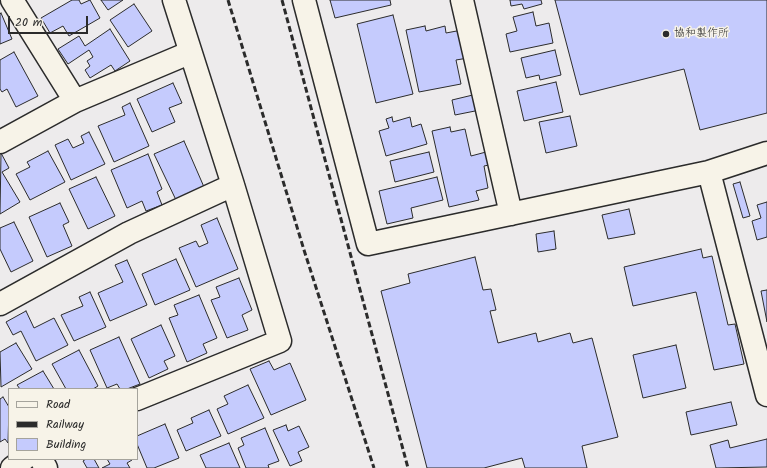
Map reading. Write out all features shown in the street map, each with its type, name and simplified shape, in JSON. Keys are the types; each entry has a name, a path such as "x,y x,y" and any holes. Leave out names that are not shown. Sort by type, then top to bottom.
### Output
{"street":[{"path":"12,0 75,101"},
{"path":"138,399 280,341 233,185 189,53 174,0"},
{"path":"304,0 368,244 709,172 767,154"},
{"path":"462,0 511,214"},
{"path":"0,142 75,101 189,53"},
{"path":"709,172 767,394"},
{"path":"0,304 129,233 233,185"},
{"path":"12,468 23,460"}],"building":[{"path":"72,0 79,0 81,4 90,0 100,18 69,36 63,26 50,33 41,18"},
{"path":"101,0 123,0 108,10"},
{"path":"330,0 390,0 391,5 335,18"},
{"path":"510,0 541,0 542,4 524,9 522,4 511,6"},
{"name":"協和製作所","path":"555,0 767,0 767,113 700,130 684,69 580,95"},
{"path":"134,4 152,31 128,47 110,20"},
{"path":"533,12 536,26 549,23 553,43 510,52 506,34 517,31 513,17"},
{"path":"1,13 12,39 0,44 0,14"},
{"path":"393,15 413,94 376,103 357,24"},
{"path":"425,26 426,31 445,26 446,33 462,30 468,58 456,60 461,84 419,92 406,30"},
{"path":"110,29 130,61 115,71 111,65 90,78 85,70 90,66 87,61 93,57 89,50 68,64 58,49 79,36 85,46"},
{"path":"555,50 561,75 540,80 539,75 526,78 521,58"},
{"path":"14,52 38,96 16,107 7,89 2,92 0,89 0,60"},
{"path":"556,82 563,112 524,121 517,91"},
{"path":"173,83 182,103 169,108 175,122 152,132 137,99"},
{"path":"477,94 480,110 455,115 452,100"},
{"path":"130,103 149,146 114,162 98,126 125,115 122,107"},
{"path":"570,116 577,146 546,153 539,122"},
{"path":"392,117 393,122 410,117 412,127 421,124 427,144 386,156 379,131 389,128 386,119"},
{"path":"450,127 451,132 465,129 471,156 486,152 489,165 484,166 488,188 476,191 479,200 449,207 432,131"},
{"path":"89,132 105,164 71,180 55,145 68,139 73,148 84,143 81,136"},
{"path":"184,141 204,187 176,200 154,154"},
{"path":"48,151 65,182 30,200 16,174 30,167 27,162"},
{"path":"429,152 434,172 395,182 390,161"},
{"path":"1,153 9,168 2,172 20,202 0,214"},
{"path":"148,154 162,189 157,192 162,205 146,211 142,201 127,208 111,170"},
{"path":"96,177 115,216 88,229 69,189"},
{"path":"437,177 443,200 411,208 413,218 387,224 379,191"},
{"path":"740,182 750,216 743,218 733,184"},
{"path":"767,202 767,237 757,240 752,221 761,218 757,205"},
{"path":"60,203 69,222 63,225 72,246 47,257 29,217"},
{"path":"629,209 635,234 608,239 602,215"},
{"path":"217,218 238,269 196,287 179,248 196,241 199,247 208,243 201,225"},
{"path":"14,222 33,261 11,272 0,249 0,228"},
{"path":"554,231 556,249 538,252 536,234"},
{"path":"701,249 703,258 712,256 728,325 735,324 744,364 714,370 696,292 633,306 624,267"},
{"path":"475,257 483,290 491,289 496,310 490,311 498,343 536,333 538,342 570,333 573,343 592,338 618,437 582,446 587,468 525,468 522,458 484,468 427,468 381,291 410,283 408,274"},
{"path":"176,259 190,290 155,305 142,274"},
{"path":"127,260 147,305 110,321 98,293 123,282 115,265"},
{"path":"239,278 252,310 242,315 248,330 227,338 211,300 220,297 216,287"},
{"path":"767,290 767,322 761,291"},
{"path":"90,292 106,327 74,341 61,315 83,306 79,297"},
{"path":"199,295 217,338 203,344 207,353 187,362 169,318 178,315 174,305"},
{"path":"26,311 34,328 54,318 68,345 36,361 21,331 13,335 6,322"},
{"path":"161,325 175,356 164,361 168,369 149,378 131,339"},
{"path":"119,337 140,384 130,388 119,388 117,384 107,388 90,350"},
{"path":"16,343 32,369 1,387 0,352"},
{"path":"676,345 686,388 643,398 633,355"},
{"path":"79,350 98,386 95,388 65,388 52,364"},
{"path":"269,361 274,370 290,363 306,400 271,415 250,369"},
{"path":"43,371 53,388 19,388 17,385"},
{"path":"248,385 264,418 228,434 217,409 228,404 224,396"},
{"path":"3,397 8,405 8,443 5,439 0,442 0,399"},
{"path":"731,402 737,425 691,435 686,412"},
{"path":"209,410 221,436 186,451 177,430 193,423 191,418"},
{"path":"165,424 179,458 154,468 147,468 138,446 138,436"},
{"path":"286,425 288,431 299,426 309,447 298,452 302,461 290,466 273,430"},
{"path":"265,428 279,461 268,465 269,468 246,468 238,448 244,445 241,438"},
{"path":"767,439 767,467 716,468 710,445 728,440 730,448"},
{"path":"229,443 240,468 206,468 200,455"},
{"path":"95,460 99,468 87,468 83,461"},
{"path":"108,460 132,460 127,463 130,468 102,468 110,464"}],"railway":[{"path":"228,0 304,250 374,468"},
{"path":"282,0 408,468"}],"place":[{"name":"協和製作所","path":"666,34"}]}
